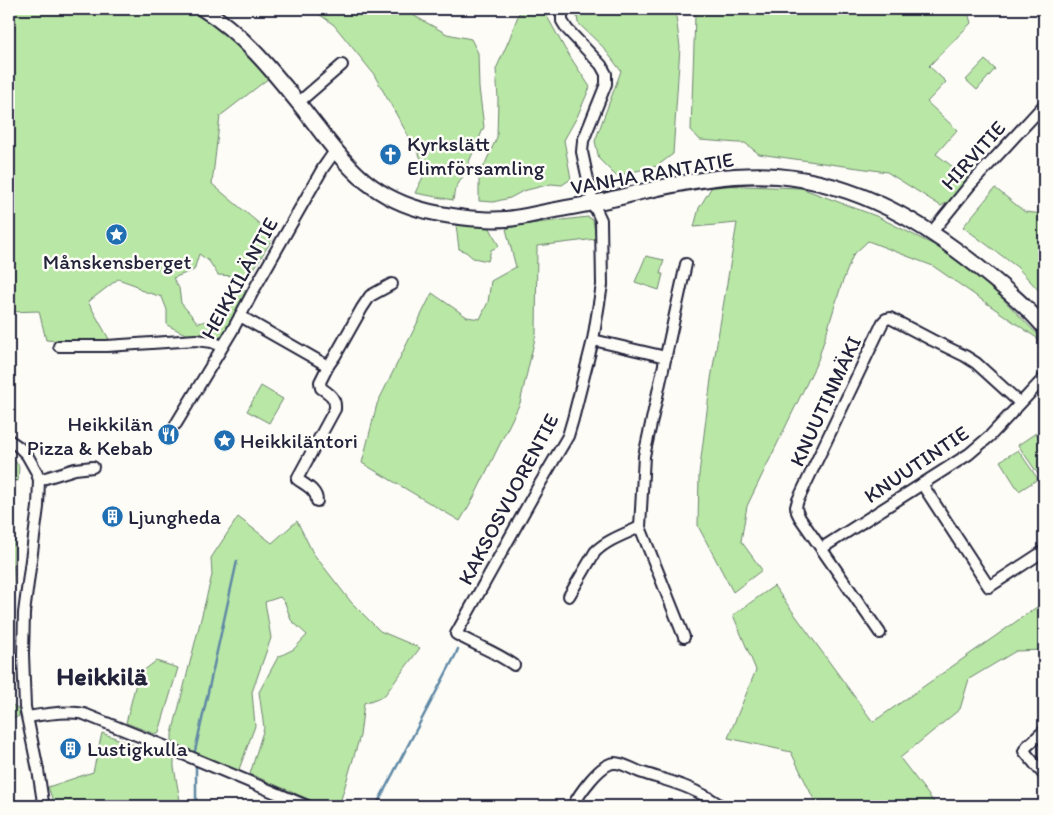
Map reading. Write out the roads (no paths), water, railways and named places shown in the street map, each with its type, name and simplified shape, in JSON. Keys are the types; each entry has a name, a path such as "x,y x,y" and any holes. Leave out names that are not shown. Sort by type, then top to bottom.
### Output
{"main road":[{"name":"VANHA RANTATIE","path":"203,9 218,18 256,53 354,171 371,186 402,203 421,210 482,219 507,219 691,182 728,177 778,176 829,186 852,193 877,202 910,219 932,232 974,263 1038,317 1044,327"}],"street":[{"name":"KAKSOSVUORENTIE","path":"514,665 493,651 456,634 568,436 574,419 593,340 602,285 601,218 593,203 582,146 606,84 606,74 601,65 567,29 562,21 562,9"},
{"path":"298,103 342,65"},
{"name":"HIRVITIE","path":"932,232 970,185 1044,105"},
{"name":"HEIKKILÄNTIE","path":"176,424 240,316 314,182 336,151"},
{"path":"684,637 640,527 644,456 686,264"},
{"path":"317,501 316,492 297,479 335,409 336,403 332,396 322,388 320,382 370,296 392,284"},
{"path":"240,316 328,366"},
{"name":"KNUUTINMÄKI","path":"880,633 806,527 796,508 798,500 884,320 890,318 965,356 976,363 1020,403"},
{"path":"59,346 107,346 196,340 212,342 222,346"},
{"path":"593,340 666,357"},
{"name":"KNUUTINTIE","path":"822,548 975,449 990,436 1044,378"},
{"path":"9,440 19,447 31,462 39,480 38,508 24,613 23,654 25,706 45,806"},
{"path":"39,480 75,469 93,467"},
{"path":"922,484 989,588 1044,551"},
{"path":"569,596 595,552 607,543 640,527"},
{"path":"28,717 42,714 84,714 307,806"},
{"path":"1044,731 1024,750 1044,776"},
{"path":"573,806 596,774 612,762 696,791 720,806"}],"waterway":[{"path":"195,751 237,561"},
{"path":"376,806 458,649"},
{"path":"196,767 196,806"}],"place":[{"name":"Kyrkslätt Elimförsamling","path":"391,155"},
{"name":"Månskensberget","path":"117,234"},
{"name":"Heikkilän Pizza & Kebab","path":"169,435"},
{"name":"Heikkiläntori","path":"224,440"},
{"name":"Ljungheda","path":"112,516"},
{"name":"Lustigkulla","path":"71,748"}],"district":[{"name":"Heikkilä","path":"102,676"}]}
